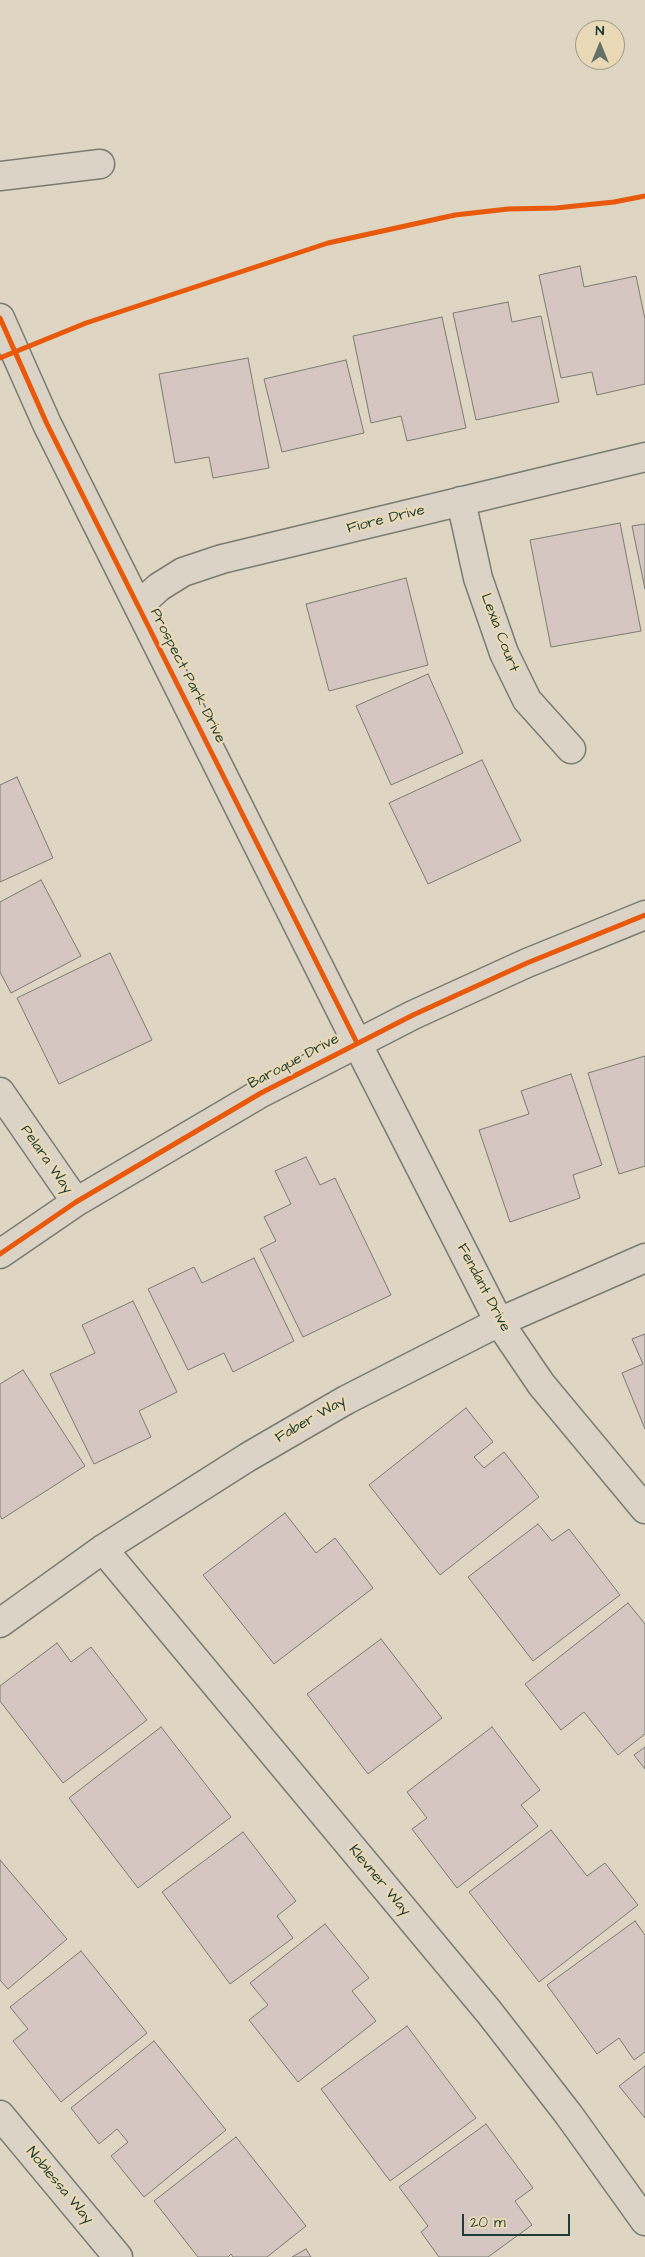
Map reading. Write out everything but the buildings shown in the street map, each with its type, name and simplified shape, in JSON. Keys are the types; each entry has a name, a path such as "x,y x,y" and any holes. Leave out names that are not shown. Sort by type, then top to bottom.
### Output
{"street":[{"path":"0,176 100,164"},
{"name":"Prospect Park Drive","path":"0,318 47,424 357,1043"},
{"name":"Fiore Drive","path":"138,606 159,587 182,572 222,559 645,457"},
{"name":"Lexia Court","path":"461,501 478,578 504,653 527,700 571,748"},
{"name":"Baroque Drive","path":"0,1254 76,1202 261,1094 357,1043 527,963 645,915"},
{"name":"Fendant Drive","path":"357,1043 499,1322 541,1384 645,1509"},
{"name":"Pelara Way","path":"0,1092 76,1202"},
{"name":"Faber Way","path":"0,1624 103,1549 248,1457 346,1400 499,1322 645,1258"},
{"name":"Klevner Way","path":"103,1549 489,2012 569,2115 645,2221"},
{"name":"Noblessa Way","path":"0,2115 118,2257"}],"cycle path":[{"path":"0,358 86,323 328,243 455,215 508,209 556,208 614,202 645,196"},
{"path":"0,318 47,424 357,1043"},
{"path":"0,1254 76,1202 261,1093 413,1015 527,963 645,915"}]}
